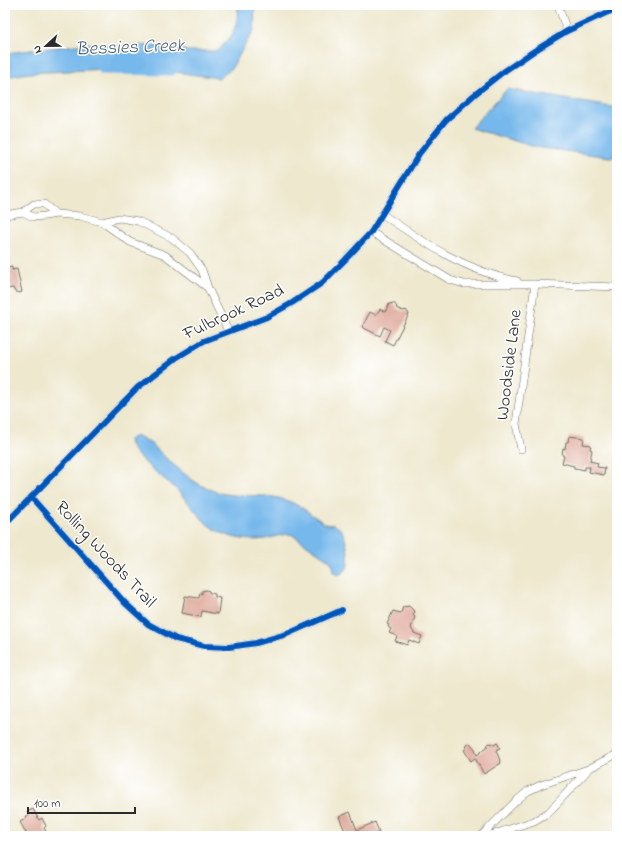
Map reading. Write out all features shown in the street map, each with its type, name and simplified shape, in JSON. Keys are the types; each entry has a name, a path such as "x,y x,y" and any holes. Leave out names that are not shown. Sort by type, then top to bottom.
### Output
{"street":[{"path":"558,5 567,31"},
{"name":"Fulbrook Road","path":"5,524 136,388 176,358 204,341 267,316 292,303 322,282 371,232 419,154 446,120 474,95 503,72 567,31 617,9"},
{"path":"5,215 23,212 34,204 44,204 56,214"},
{"path":"23,212 33,217 56,214 80,216 102,222 130,242 165,255 208,288"},
{"path":"382,214 420,239 471,267 503,278 535,284"},
{"path":"102,222 119,218 138,221 172,238 190,253 202,270 208,288 228,332"},
{"path":"371,232 450,280 464,284 535,284 617,287"},
{"name":"Woodside Lane","path":"521,449 516,424 535,284"},
{"name":"Rolling Woods Trail","path":"31,498 125,603 148,624 176,639 204,646 229,647 249,644 287,634 342,610"},
{"path":"481,836 528,791 588,769 617,754"},
{"path":"488,836 534,821 549,812 588,769"}],"water":[{"path":"238,5 255,5 254,30 231,69 219,78 146,67 29,73 5,77 5,53 94,43 118,46 159,45 188,51 218,51 232,35 237,21"},
{"path":"507,89 617,108 617,158 535,147 471,128"},
{"path":"133,437 143,438 187,476 209,489 233,495 280,498 300,507 325,524 333,524 340,529 345,537 348,560 346,569 343,573 337,575 334,573 333,565 329,560 291,534 266,539 250,540 219,532 206,523 172,485 135,453 129,440"}],"building":[{"path":"12,267 12,270 17,269 22,292 19,293 15,292 13,288 5,289 5,268"},
{"path":"394,303 397,307 396,308 403,311 406,310 409,314 393,345 385,341 390,330 384,327 380,336 362,327 370,312 376,315 380,309 385,312 389,304"},
{"path":"569,436 584,438 583,444 591,445 590,449 592,450 590,461 598,463 597,467 605,468 604,475 589,472 590,467 585,467 585,470 574,468 574,466 562,463 564,456 562,455 563,448 565,449"},
{"path":"206,590 215,594 215,597 220,598 218,614 202,611 201,617 182,613 185,596 199,598 200,593 202,594 202,591"},
{"path":"409,606 415,612 413,615 415,617 411,628 414,633 422,636 419,644 409,640 407,645 395,641 397,636 389,633 391,629 387,624 393,611 401,613 403,607"},
{"path":"470,743 475,749 477,755 487,747 488,744 490,743 494,745 497,743 500,748 496,750 501,763 484,774 475,758 471,761 464,750"},
{"path":"33,809 39,820 42,818 46,826 44,828 48,835 21,836 26,833 20,822 27,818 26,816 29,816 27,812"},
{"path":"350,812 357,830 375,822 379,832 369,836 347,836 339,817"}],"waterway":[{"name":"Bessies Creek","path":"104,68 171,69"}],"cycle path":[{"path":"5,524 137,388 176,358 204,341 267,317 292,303 322,283 371,232 419,154 446,120 474,95 503,72 567,31 617,9"},
{"path":"31,497 125,603 148,624 176,639 204,646 229,647 256,643 287,634 342,610"}]}
